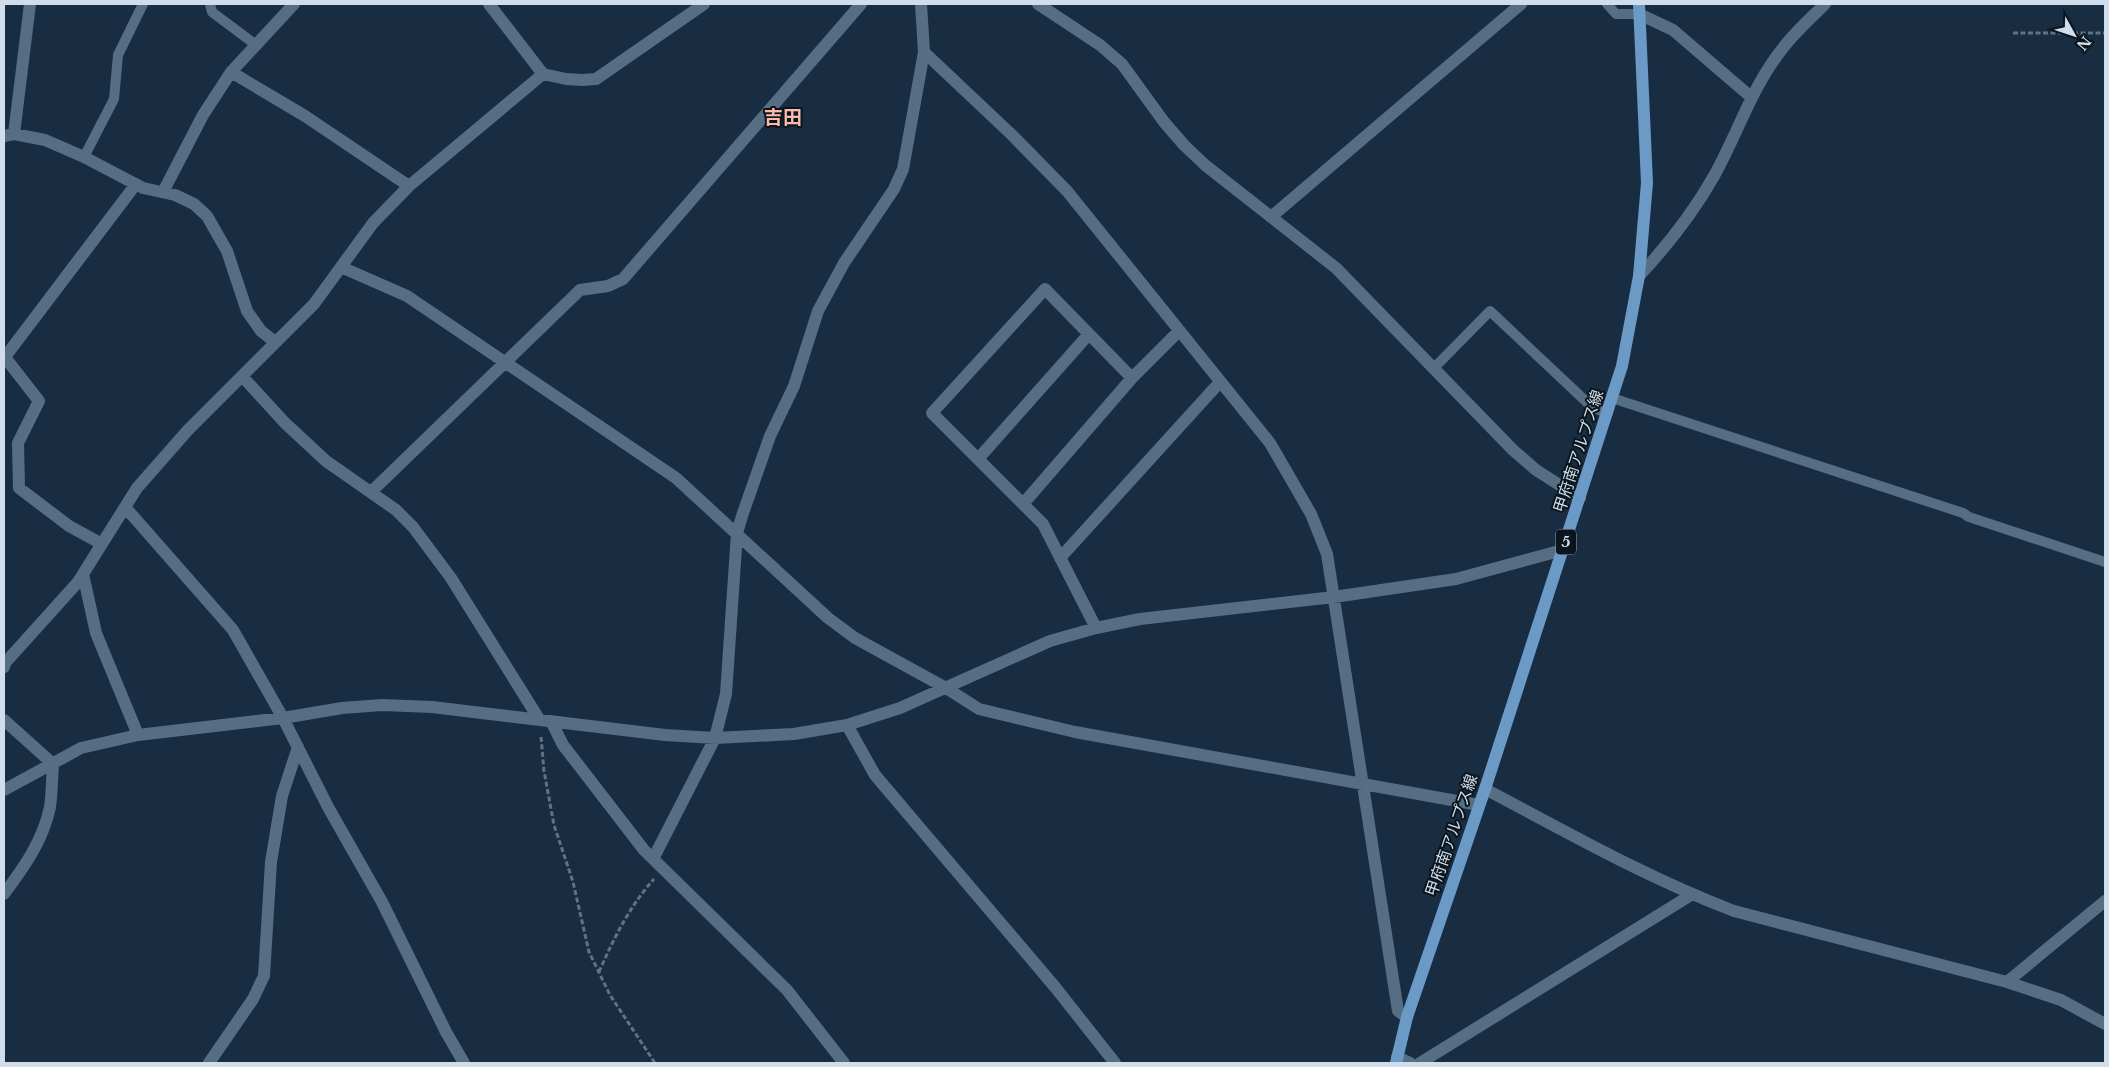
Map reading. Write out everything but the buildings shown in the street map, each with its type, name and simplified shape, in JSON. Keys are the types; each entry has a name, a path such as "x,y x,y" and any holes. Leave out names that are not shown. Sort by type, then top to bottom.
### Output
{"main road":[{"name":"甲府南アルプス線","path":"1397,1060 1407,1017 1485,788 1608,413 1629,337 1639,276 1647,183 1639,9"}],"street":[{"path":"30,4 9,135 45,140 84,157 136,184 175,195 194,204 207,216 227,252 247,311 261,331 275,342"},
{"path":"163,192 203,114 231,72 294,4"},
{"path":"489,4 543,74 582,80 596,79 704,4"},
{"path":"372,492 580,290 608,286 623,279 862,4"},
{"path":"658,864 715,738 726,694 737,533 770,436 794,386 818,311 844,263 894,189 902,169 924,52 922,4"},
{"path":"1038,4 1100,45 1122,64 1164,122 1184,145 1206,165 1336,268 1513,450 1536,470 1580,498"},
{"path":"1271,217 1521,4"},
{"path":"1639,276 1672,240 1690,216 1715,174 1751,97 1783,48 1826,4"},
{"path":"1639,9 1673,30 1751,97"},
{"path":"924,52 1012,135 1067,191 1270,444 1311,514 1327,554 1398,1011 1407,1017"},
{"path":"231,72 305,116 409,186"},
{"path":"4,667 5,663 83,574 138,488 188,430 314,304 373,223 409,186 543,74"},
{"path":"102,544 69,526 19,488 18,443 39,401 4,356 136,184"},
{"path":"341,267 407,296 676,478 828,618 855,638 946,688 979,710 1075,732 1479,805"},
{"path":"1096,628 1043,524 932,413 1045,289 1132,378"},
{"path":"1023,504 1132,378 1179,331"},
{"path":"978,458 1089,334"},
{"path":"242,376 285,423 326,461 396,510 413,527 451,578 563,745 658,864 786,990 844,1063"},
{"path":"1060,558 1220,382"},
{"path":"125,507 233,630 283,718 328,807 382,902 446,1032 464,1063"},
{"path":"4,790 82,748 138,735 283,718 342,708 382,705 432,707 665,735 715,738 794,734 847,725 900,708 1050,641 1096,628 1140,619 1334,597 1456,578 1563,550"},
{"path":"83,574 96,633 138,735"},
{"path":"4,720 53,764"},
{"path":"847,725 875,775 1055,987 1115,1063"},
{"path":"209,1063 253,999 264,976 271,862 282,796 298,747"},
{"path":"4,894 26,866 41,837 50,808 53,764"},
{"path":"1485,788 1632,866 1691,894 1734,911 2007,982 2061,1000 2105,1024"},
{"path":"1420,1063 1691,894"},
{"path":"2007,982 2105,901"},
{"path":"1397,1060 1410,1063"}],"lane":[{"path":"84,157 114,99 118,55 143,4"},
{"path":"210,4 212,12 256,45"},
{"path":"1607,4 1616,14 1639,9"},
{"path":"1433,368 1490,311 1593,408 1608,413"},
{"path":"1612,398 1963,513 1969,517 2105,562"}],"path":[{"path":"2013,33 2105,33"},
{"path":"545,720 544,772 554,825 573,882 589,952 610,995 655,1063"},
{"path":"599,972 618,930 658,864"}],"district":[{"name":"吉田","path":"783,117"}]}
